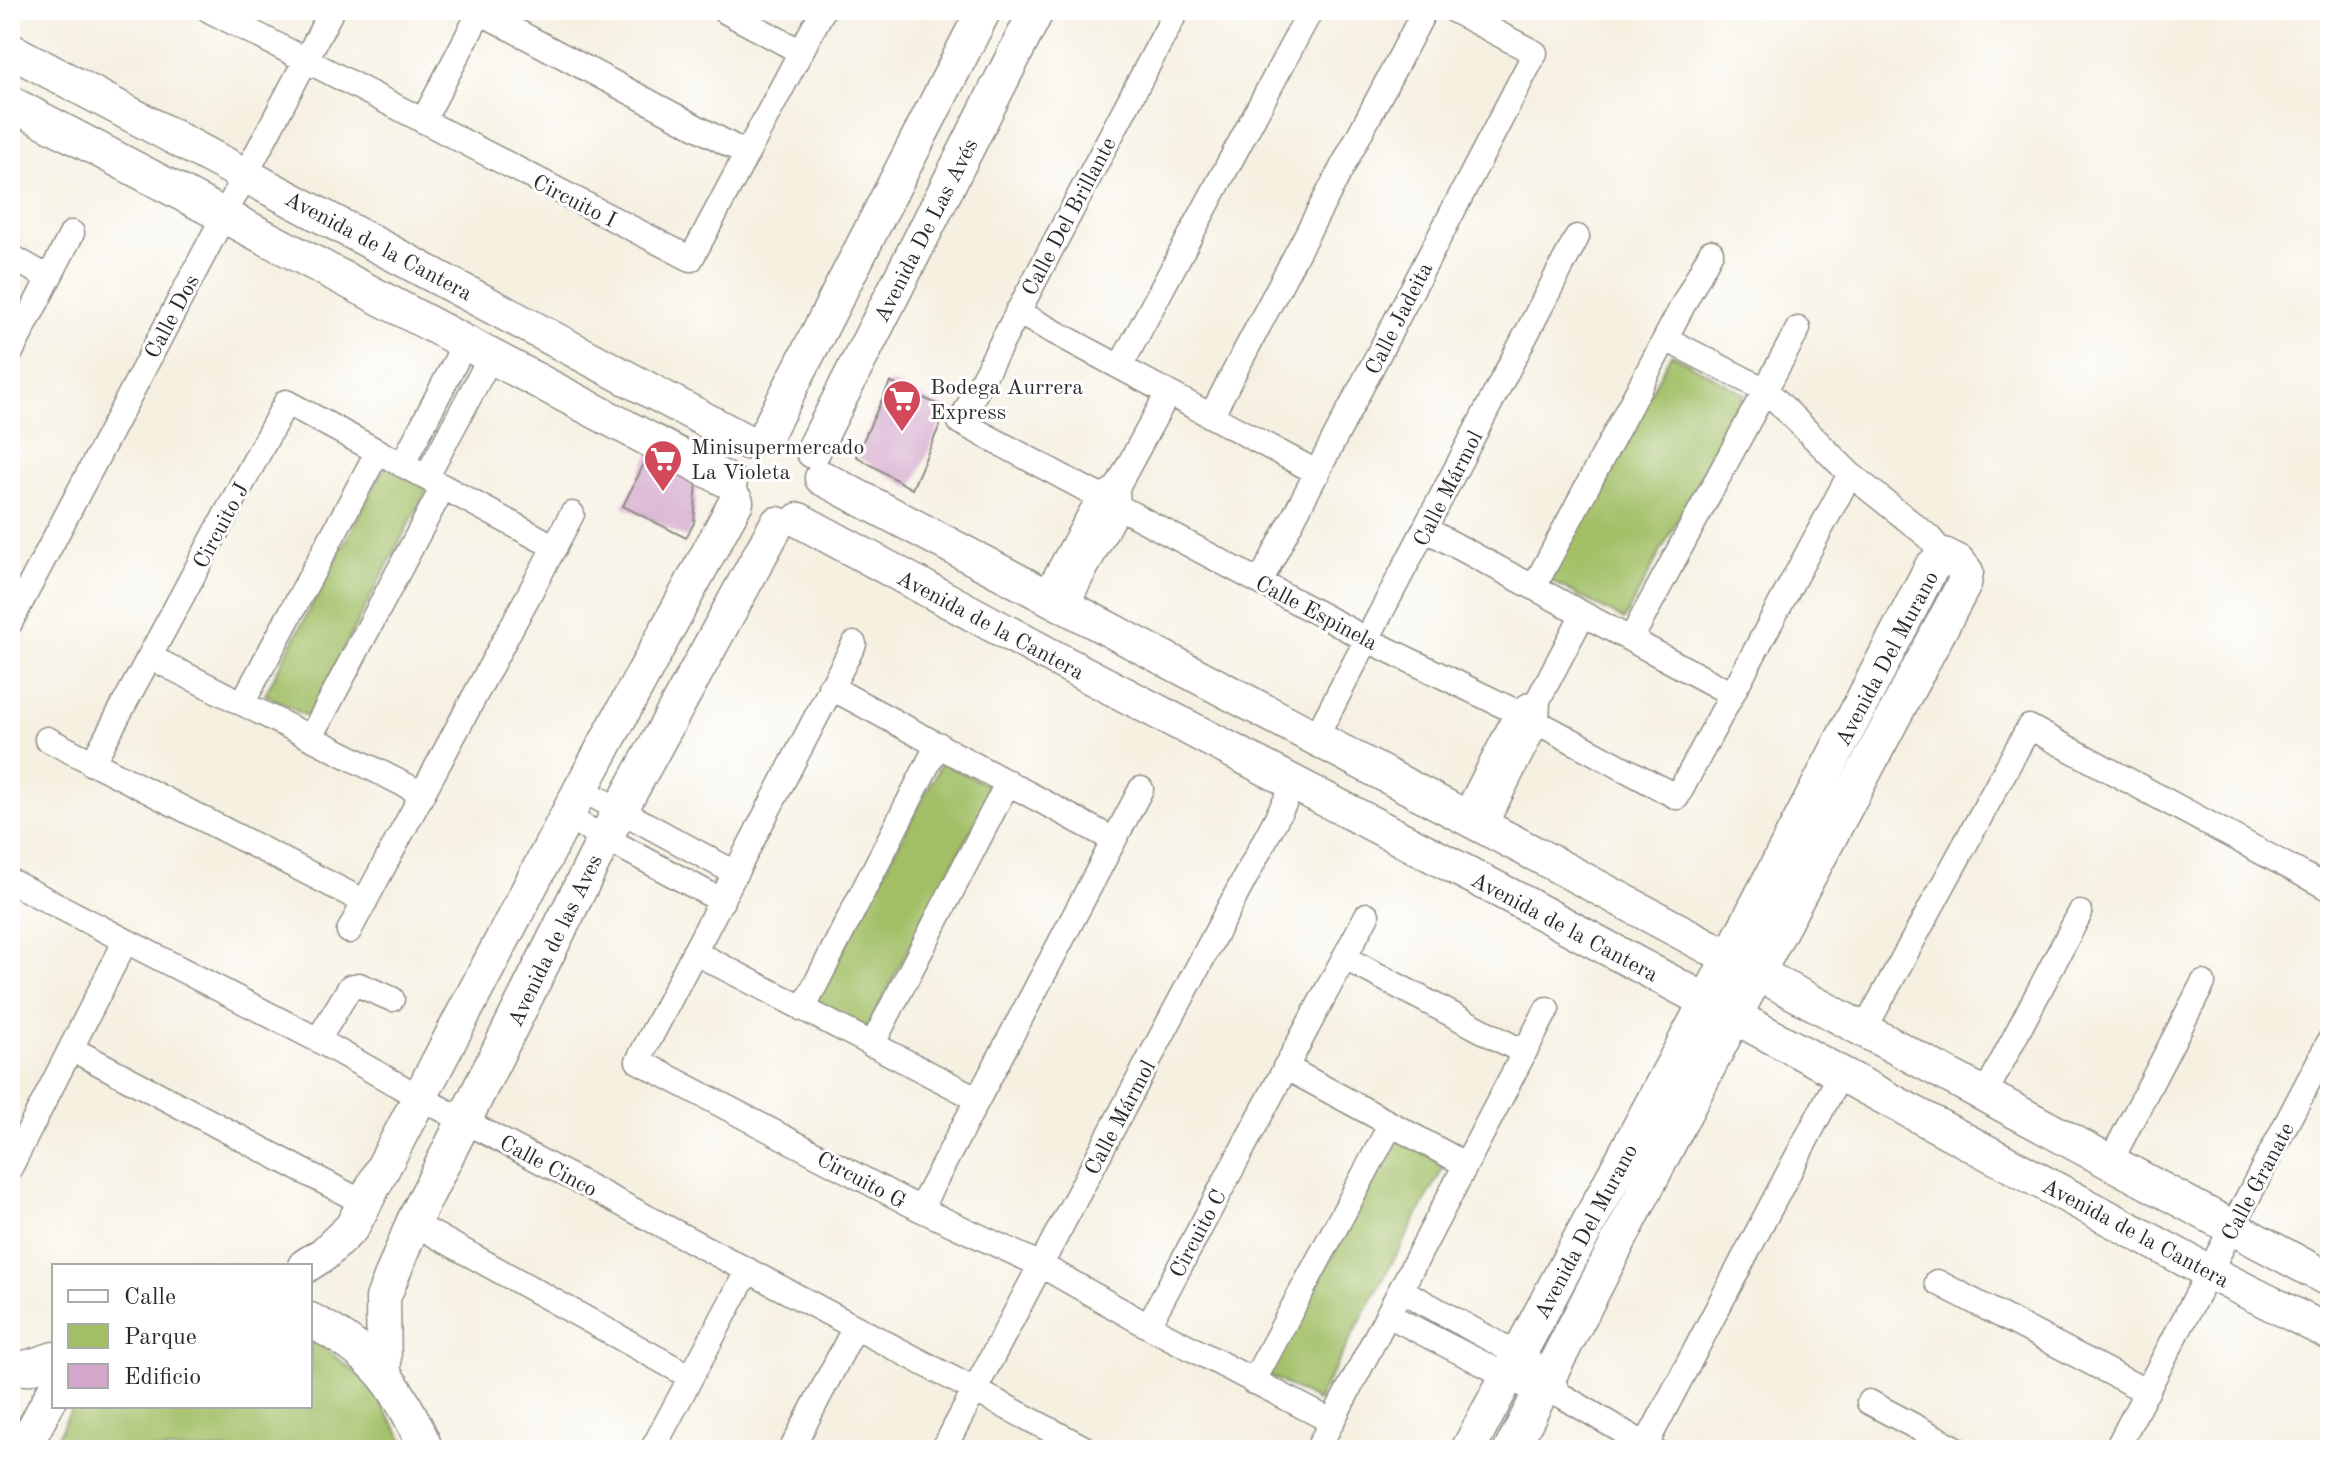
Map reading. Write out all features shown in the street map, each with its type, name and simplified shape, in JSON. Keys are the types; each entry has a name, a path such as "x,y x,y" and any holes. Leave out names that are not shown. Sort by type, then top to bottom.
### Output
{"street":[{"name":"Circuito I","path":"209,10 691,259 823,10"},
{"name":"Calle Dos","path":"10,623 332,10"},
{"path":"723,10 801,52"},
{"path":"817,464 819,493 812,507 788,522 761,522 747,515 733,492 731,467 737,453 757,437 984,10"},
{"name":"Avenida De Las Avés","path":"817,464 1037,10"},
{"name":"Calle Del Brillante","path":"960,422 1177,10"},
{"path":"1120,367 1311,10"},
{"path":"1211,416 1425,10"},
{"name":"Calle Jadeita","path":"1260,582 1535,53 1453,10"},
{"path":"423,121 480,11 747,154"},
{"name":"Avenida de la Cantera","path":"10,50 757,437"},
{"name":"Avenida de la Cantera","path":"10,103 478,350 733,492"},
{"path":"10,354 72,233"},
{"name":"Calle Mármol","path":"1315,739 1577,237"},
{"path":"1534,587 1711,252"},
{"path":"10,256 47,277"},
{"path":"1017,312 1318,473"},
{"path":"1631,639 1798,329"},
{"path":"1666,339 1767,391 1850,474 1929,537 1944,555"},
{"path":"402,465 478,350"},
{"path":"311,737 434,482 478,350"},
{"path":"1055,603 1168,393"},
{"name":"Circuito J","path":"92,764 286,402 555,547"},
{"name":"Calle Espinela","path":"960,422 1111,498 1368,640 1531,712 1677,797 1732,694"},
{"path":"757,437 793,435 817,464 1055,603 1474,822 2330,1280"},
{"path":"243,702 378,451"},
{"path":"1425,529 1732,694 1850,474"},
{"name":"Avenida de las Aves","path":"308,1264 324,1254 352,1227 733,492"},
{"path":"349,931 572,514"},
{"name":"Avenida de la Cantera","path":"788,522 1295,783 2209,1272 2330,1333"},
{"name":"Avenida de las Aves","path":"384,1373 383,1298 413,1223 612,824 788,522"},
{"name":"Avenida Del Murano","path":"1468,1450 1513,1366 1964,584 1966,572 1958,562 1944,555"},
{"path":"1474,822 1583,614"},
{"name":"Circuito G","path":"854,644 638,1061 920,1209 1141,789"},
{"path":"150,657 421,793"},
{"path":"830,687 1114,840"},
{"path":"1863,1032 2029,727 2330,889"},
{"path":"47,739 365,902"},
{"path":"803,1009 938,744"},
{"path":"872,1045 1008,782"},
{"name":"Calle Mármol","path":"943,1450 1295,783"},
{"path":"573,803 612,824 735,873"},
{"path":"612,824 722,901"},
{"name":"Calle Cinco","path":"13,889 318,1040 464,1121 1088,1450"},
{"path":"1984,1096 2080,913"},
{"name":"Circuito C","path":"1148,1326 1367,915"},
{"path":"10,1168 125,942"},
{"path":"694,952 978,1099"},
{"path":"1345,958 1523,1052"},
{"path":"2109,1164 2203,983"},
{"path":"318,1040 350,987 359,985 392,999"},
{"path":"1317,1450 1547,1009"},
{"name":"Avenida Del Murano","path":"1511,1450 1550,1387 1720,1010"},
{"name":"Calle Granate","path":"2116,1450 2330,1040"},
{"path":"72,1049 364,1203"},
{"path":"1285,1067 1465,1164"},
{"path":"1401,1290 1513,1366 1648,1449 1840,1075"},
{"path":"1253,1382 1391,1124"},
{"path":"920,1209 1041,1265 1148,1326 1331,1421"},
{"path":"413,1223 691,1377"},
{"path":"652,1450 748,1270"},
{"path":"1937,1282 2147,1392"},
{"path":"1388,1315 1513,1366"},
{"path":"312,1321 342,1336 384,1373 409,1410 426,1450"},
{"path":"791,1450 855,1327"},
{"path":"10,1367 26,1368 52,1360"},
{"path":"26,1450 52,1395"},
{"path":"1869,1402 1959,1450"}],"green space":[{"path":"1671,354 1745,394 1624,620 1550,580"},
{"path":"388,460 431,482 308,717 265,694"},
{"path":"942,762 993,788 867,1028 816,1002"},
{"path":"1396,1138 1445,1165 1317,1401 1268,1375"},
{"path":"312,1341 367,1382 402,1437 404,1450 50,1450 72,1408 312,1408"}],"building":[{"name":"Bodega Aurrera Express","path":"890,382 947,409 912,489 856,456"},
{"name":"Minisupermercado La Violeta","path":"649,454 697,481 694,523 686,538 623,506"}],"place":[{"name":"Bodega Aurrera Express","path":"902,433"},
{"name":"Minisupermercado La Violeta","path":"663,493"}]}
